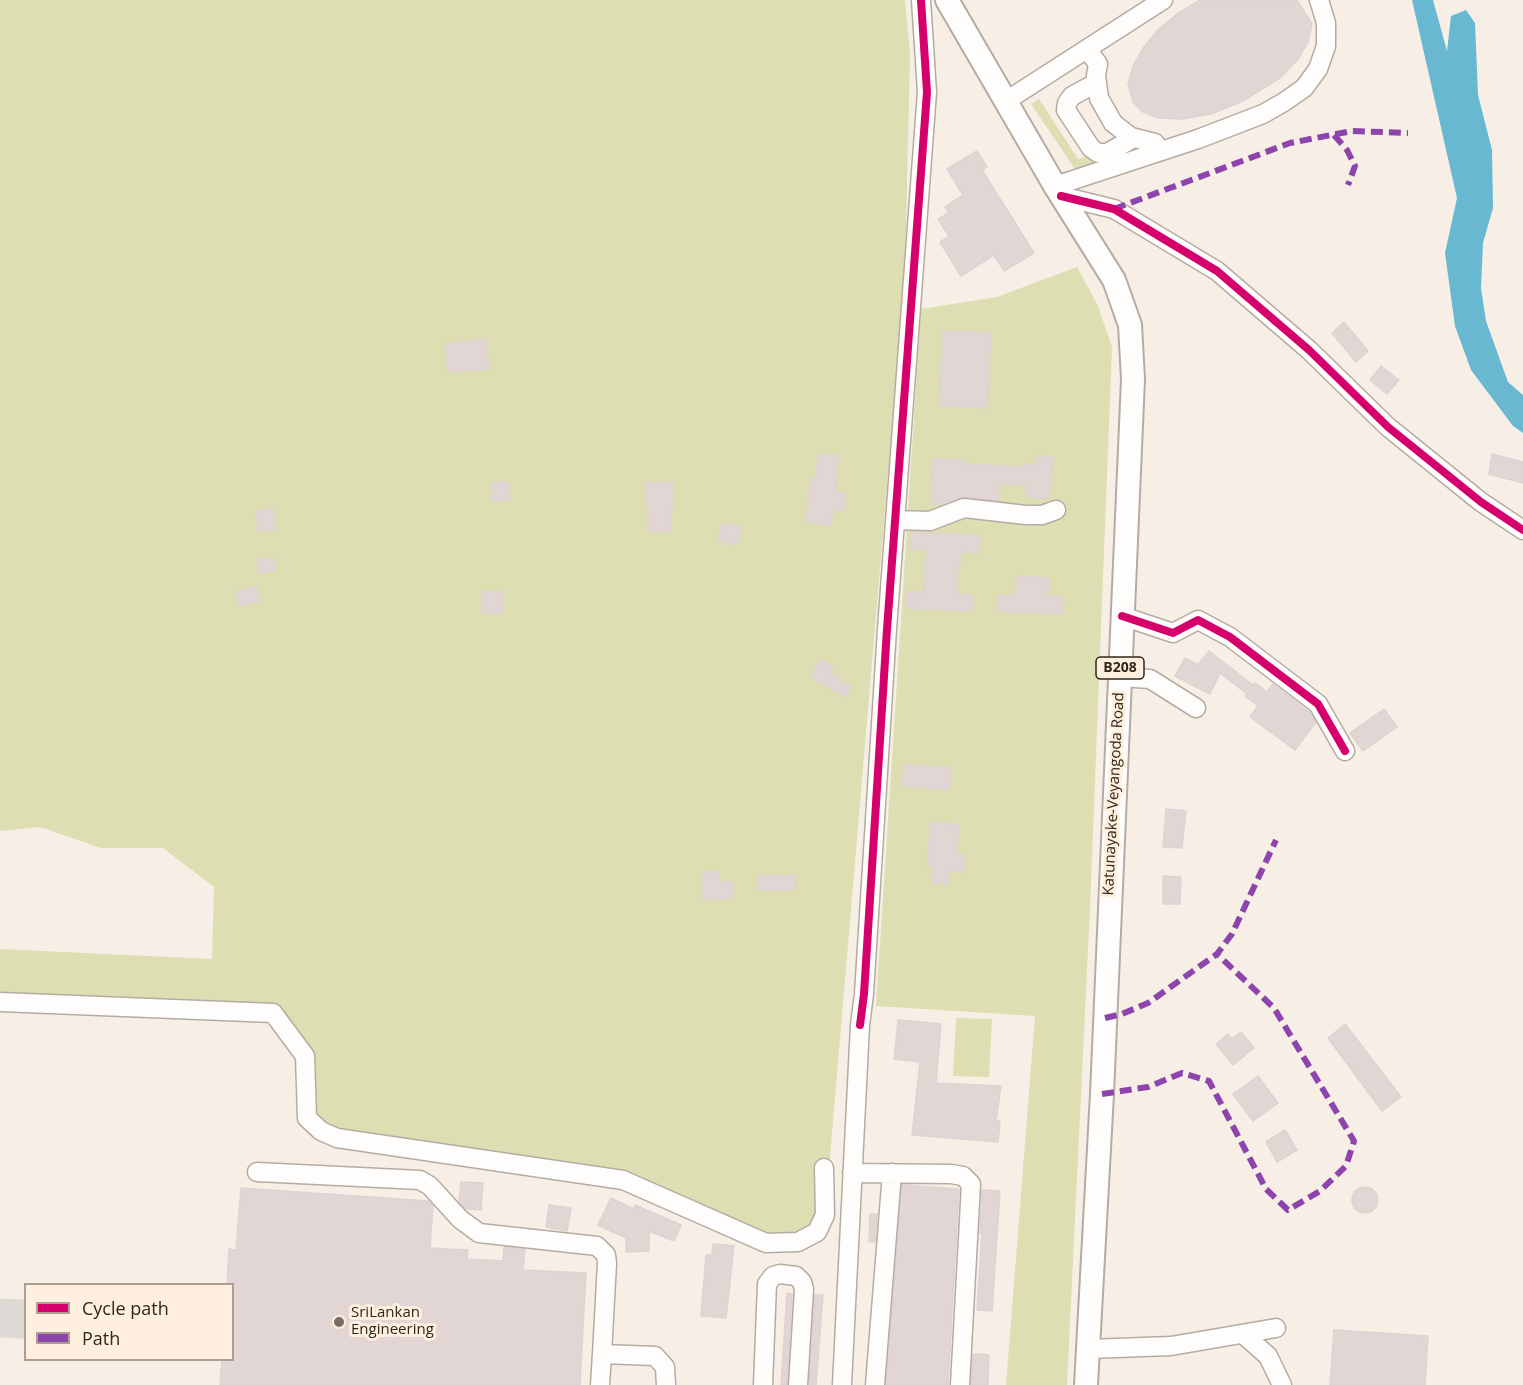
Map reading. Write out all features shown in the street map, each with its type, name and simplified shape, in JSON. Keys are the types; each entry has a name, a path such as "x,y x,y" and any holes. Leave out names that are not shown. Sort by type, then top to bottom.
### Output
{"main road":[{"name":"Katunayake-Veyangoda Road","path":"947,0 1058,191 1114,280 1130,325 1133,379 1102,1094 1086,1385"}],"street":[{"path":"842,1385 860,1025 927,92 921,0"},
{"path":"1006,101 1163,0"},
{"path":"1058,191 1263,114 1304,88 1318,69 1326,46 1326,23 1319,0"},
{"path":"1087,49 1098,64 1096,83 1098,98 1108,116 1122,132 1134,138 1155,143 1160,151"},
{"path":"1096,83 1072,96 1067,103 1066,110 1091,147 1098,153 1107,153 1134,138"},
{"path":"1058,191 1114,209 1217,271 1309,350 1388,427 1481,502 1523,530"},
{"path":"895,520 930,521 964,508 1026,515 1042,515 1056,510"},
{"path":"1122,616 1173,633 1198,620 1230,637 1318,704 1345,751"},
{"path":"1120,677 1150,679 1196,708"},
{"path":"0,1002 273,1013 305,1056 307,1118 321,1131 337,1138 623,1180 766,1243 798,1242 817,1232 825,1215 824,1167"},
{"path":"257,1172 420,1180 430,1186 460,1219 479,1233 597,1246 606,1255 607,1263 600,1385"},
{"path":"852,1173 963,1176 969,1181 972,1187 960,1385"},
{"path":"875,1385 892,1173"},
{"path":"763,1385 767,1284 773,1276 780,1274 796,1276 802,1282 804,1289 798,1385"},
{"path":"1089,1349 1171,1346 1276,1328"},
{"path":"1243,1334 1268,1356 1282,1385"},
{"path":"602,1353 655,1356 665,1368 666,1385"}],"green space":[{"path":"0,0 905,0 910,54 905,274 825,1215 817,1232 766,1243 623,1180 337,1138 307,1118 305,1056 273,1013 0,1002 0,949 212,959 214,887 163,848 101,848 40,827 0,831"},
{"path":"1039,99 1078,159 1090,156 1096,166 1088,169 1086,166 1075,169 1031,104"},
{"path":"1077,267 1098,306 1112,347 1090,908 1067,1385 1006,1385 1035,1016 876,1006 921,309 997,297"},
{"path":"956,1018 992,1019 989,1077 953,1076"}],"water":[{"path":"1412,0 1433,0 1447,51 1451,16 1466,10 1475,23 1478,95 1492,150 1493,208 1483,243 1481,288 1486,321 1508,382 1523,395 1523,433 1513,426 1471,370 1455,326 1445,253 1457,198"}],"building":[{"path":"1200,0 1297,0 1312,24 1308,42 1299,58 1280,78 1241,102 1211,114 1183,119 1158,118 1143,112 1133,102 1128,84 1133,66 1143,48 1159,29 1177,14"},
{"path":"977,151 987,167 982,170 1034,253 1004,271 994,255 961,276 940,242 949,236 938,219 949,213 945,207 963,195 947,169"},
{"path":"1344,322 1368,351 1356,362 1332,333"},
{"path":"943,331 991,333 987,408 939,406"},
{"path":"486,339 489,369 448,372 445,344"},
{"path":"1381,366 1399,380 1387,394 1370,380"},
{"path":"818,454 838,456 836,492 846,493 844,511 833,510 831,525 806,522 810,478 816,478"},
{"path":"1492,454 1523,462 1523,483 1489,474"},
{"path":"1037,456 1053,457 1049,499 1027,497 1027,485 1000,483 999,501 965,497 943,504 931,504 933,459 964,460 964,464 1022,467 1022,464 1036,465"},
{"path":"509,482 510,500 492,501 492,483"},
{"path":"672,482 674,509 670,509 671,531 649,532 646,483"},
{"path":"273,509 275,530 258,531 256,511"},
{"path":"722,523 741,527 736,545 718,541"},
{"path":"912,532 980,536 979,553 961,552 959,571 957,571 957,594 973,595 972,611 906,608 907,592 924,592 926,550 910,549"},
{"path":"273,558 275,571 258,573 257,559"},
{"path":"1016,576 1049,578 1047,596 1064,597 1063,614 997,611 998,595 1015,596"},
{"path":"256,586 259,601 239,606 236,592"},
{"path":"483,591 503,592 502,614 482,612"},
{"path":"1209,651 1253,685 1255,683 1267,692 1273,684 1309,712 1316,722 1295,750 1250,717 1258,706 1245,696 1247,694 1220,673 1210,694 1175,676 1185,658 1198,665"},
{"path":"819,660 833,666 830,673 851,685 846,697 811,678"},
{"path":"1384,709 1397,727 1363,751 1350,733"},
{"path":"904,764 951,768 949,790 902,786"},
{"path":"1166,809 1186,811 1182,848 1163,847"},
{"path":"931,822 959,825 956,855 966,856 964,872 950,870 948,884 932,883 934,866 927,865"},
{"path":"719,871 720,882 732,882 732,899 703,900 702,872"},
{"path":"758,876 795,876 796,890 758,890"},
{"path":"1163,876 1181,877 1180,904 1163,904"},
{"path":"898,1020 941,1024 936,1083 1001,1086 996,1121 1000,1121 998,1142 912,1135 920,1062 894,1059"},
{"path":"1345,1024 1401,1097 1382,1111 1328,1038"},
{"path":"1241,1032 1254,1048 1233,1065 1216,1044 1228,1034 1232,1039"},
{"path":"1258,1076 1278,1103 1253,1121 1233,1094"},
{"path":"1285,1130 1297,1150 1277,1162 1266,1142"},
{"path":"461,1182 483,1183 481,1210 466,1209 459,1201"},
{"path":"902,1185 959,1189 948,1385 886,1385"},
{"path":"1365,1187 1374,1191 1378,1200 1374,1209 1365,1213 1356,1209 1352,1200 1356,1191"},
{"path":"241,1188 428,1201 433,1206 430,1248 468,1250 467,1259 503,1261 504,1247 525,1249 523,1270 586,1273 580,1385 220,1385 222,1361 234,1361 234,1283 227,1283 229,1249 236,1250"},
{"path":"982,1190 1000,1191 992,1311 977,1310"},
{"path":"611,1198 634,1209 635,1205 681,1225 674,1241 649,1231 649,1251 626,1252 626,1238 598,1225"},
{"path":"549,1205 571,1208 567,1231 546,1227"},
{"path":"870,1214 877,1214 875,1242 869,1242"},
{"path":"713,1244 734,1246 726,1318 701,1316 706,1255 712,1255"},
{"path":"787,1293 792,1294 787,1385 781,1385"},
{"path":"815,1295 823,1295 816,1385 809,1385"},
{"path":"1334,1330 1428,1336 1425,1385 1330,1385"},
{"path":"973,1354 989,1355 988,1385 971,1385"}],"taxiway":[{"path":"0,1318 22,1319"}],"marked path":[{"path":"1114,209 1290,143 1352,131 1408,133"},
{"path":"1334,135 1347,150 1355,166 1348,185"},
{"path":"1105,1018 1122,1014 1148,1003 1217,954 1232,934 1276,840"},
{"path":"1102,1094 1148,1087 1182,1073 1209,1081 1266,1189 1288,1210 1320,1191 1346,1166 1354,1141 1274,1008 1217,954"}],"cycle path":[{"path":"860,1025 927,92 921,0"},
{"path":"1061,196 1114,209 1217,271 1309,350 1388,427 1481,502 1523,530"},
{"path":"1122,616 1173,633 1198,620 1230,637 1318,704 1345,751"}],"place":[{"name":"SriLankan Engineering","path":"339,1322"}]}
